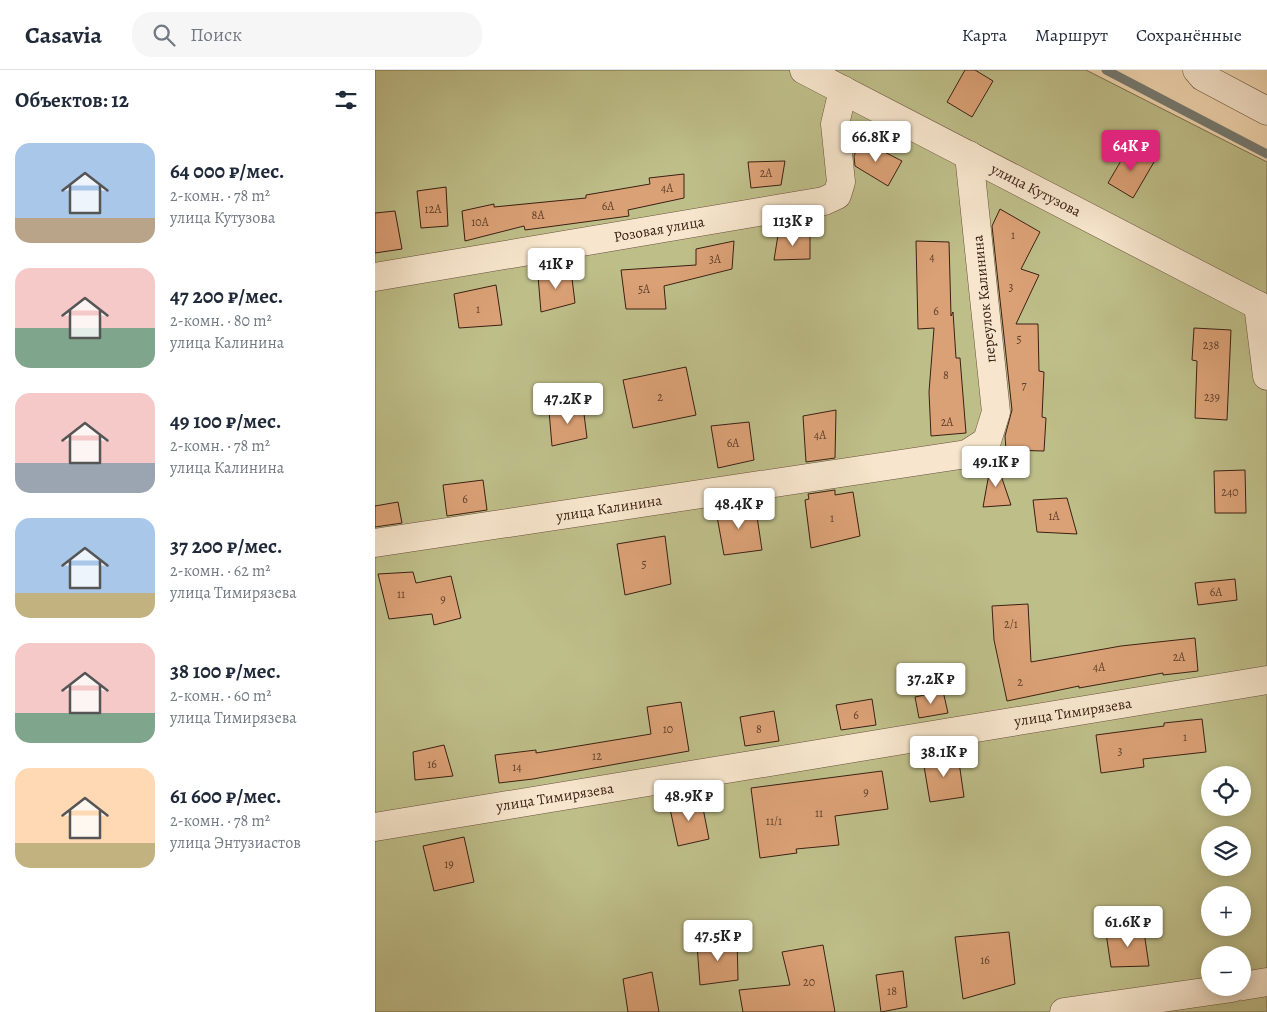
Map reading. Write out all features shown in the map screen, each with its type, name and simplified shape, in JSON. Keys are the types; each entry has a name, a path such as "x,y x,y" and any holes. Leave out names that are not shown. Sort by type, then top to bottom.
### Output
{"street":[{"name":"улица Кутузова","path":"804,70 1263,308"},
{"path":"1197,70 1203,77 1267,111"},
{"name":"Розовая улица","path":"375,277 824,200 837,195 841,182 835,124 843,90"},
{"name":"переулок Калинина","path":"969,155 996,412 987,441"},
{"path":"1263,308 1267,376"},
{"name":"улица Калинина","path":"375,543 967,454 987,441"},
{"name":"улица Тимирязева","path":"375,827 1267,680"},
{"path":"1251,985 1267,982"},
{"path":"1064,1012 1201,992"}],"green space":[{"path":"375,70 1086,70 1267,162 1267,1012 375,1012"}],"building":[{"path":"965,70 975,70 993,81 972,117 947,102"},
{"path":"861,140 902,161 888,186 855,166 854,156"},
{"path":"1129,147 1154,162 1133,198 1108,183"},
{"path":"785,161 781,185 751,188 748,162"},
{"path":"684,174 684,198 628,210 629,216 525,230 524,226 465,241 462,211 494,204 494,207 586,198 586,195 650,184 649,178"},
{"path":"446,187 448,226 421,228 417,191"},
{"path":"1000,209 1040,232 1021,269 1039,275 1016,324 1038,324 1039,371 1044,372 1042,417 1046,418 1044,451 1006,450 1005,436 1012,410 992,226"},
{"path":"395,211 402,249 375,253 375,213"},
{"path":"810,234 810,259 774,260 778,235"},
{"path":"734,241 732,269 664,286 666,309 626,309 621,270 696,265 696,249"},
{"path":"916,241 949,242 951,316 953,312 956,358 960,358 966,433 931,436 929,392 934,328 918,329"},
{"path":"571,270 575,303 541,312 538,276"},
{"path":"496,285 502,325 459,328 454,294"},
{"path":"1194,328 1231,330 1227,420 1195,418 1197,361 1192,360"},
{"path":"686,367 696,415 633,428 623,380"},
{"path":"583,406 587,438 552,446 549,411"},
{"path":"836,410 835,458 806,462 803,416"},
{"path":"749,422 754,460 718,468 711,426"},
{"path":"994,455 1011,505 983,507 992,457"},
{"path":"1245,470 1246,513 1215,513 1214,471"},
{"path":"483,480 487,510 447,516 443,485"},
{"path":"835,490 835,495 853,492 860,536 811,548 805,500 809,499 808,494"},
{"path":"1067,498 1077,534 1037,532 1033,500"},
{"path":"398,502 402,523 375,527 375,506"},
{"path":"755,503 762,550 724,555 716,511"},
{"path":"665,536 671,584 625,595 617,544"},
{"path":"413,572 416,583 451,576 461,618 434,625 432,614 389,619 378,574"},
{"path":"1235,579 1237,600 1198,605 1195,583"},
{"path":"1028,604 1031,662 1121,646 1195,638 1198,671 1163,675 1163,673 1079,688 1079,686 1007,701 994,640 992,606"},
{"path":"943,691 948,713 919,718 915,697"},
{"path":"872,699 876,725 841,730 836,705"},
{"path":"681,702 689,751 533,779 499,783 495,755 536,750 536,753 651,734 647,707"},
{"path":"774,711 779,741 745,746 740,717"},
{"path":"1202,719 1206,752 1143,759 1144,767 1101,773 1096,735 1164,726 1164,723"},
{"path":"444,745 453,776 415,780 413,752"},
{"path":"958,755 964,797 930,802 923,760"},
{"path":"882,771 888,809 835,816 839,845 796,849 797,853 760,858 751,788"},
{"path":"701,798 709,839 678,846 669,804"},
{"path":"464,837 474,882 434,891 423,846"},
{"path":"1143,925 1149,966 1111,967 1106,933"},
{"path":"1009,932 1015,984 963,999 955,937"},
{"path":"737,937 738,980 700,985 697,945"},
{"path":"823,945 835,1012 743,1012 739,990 790,985 782,952"},
{"path":"903,971 907,1007 881,1012 876,975"},
{"path":"652,972 659,1012 628,1012 623,979"}],"waterway":[{"path":"1106,70 1267,154"}]}
